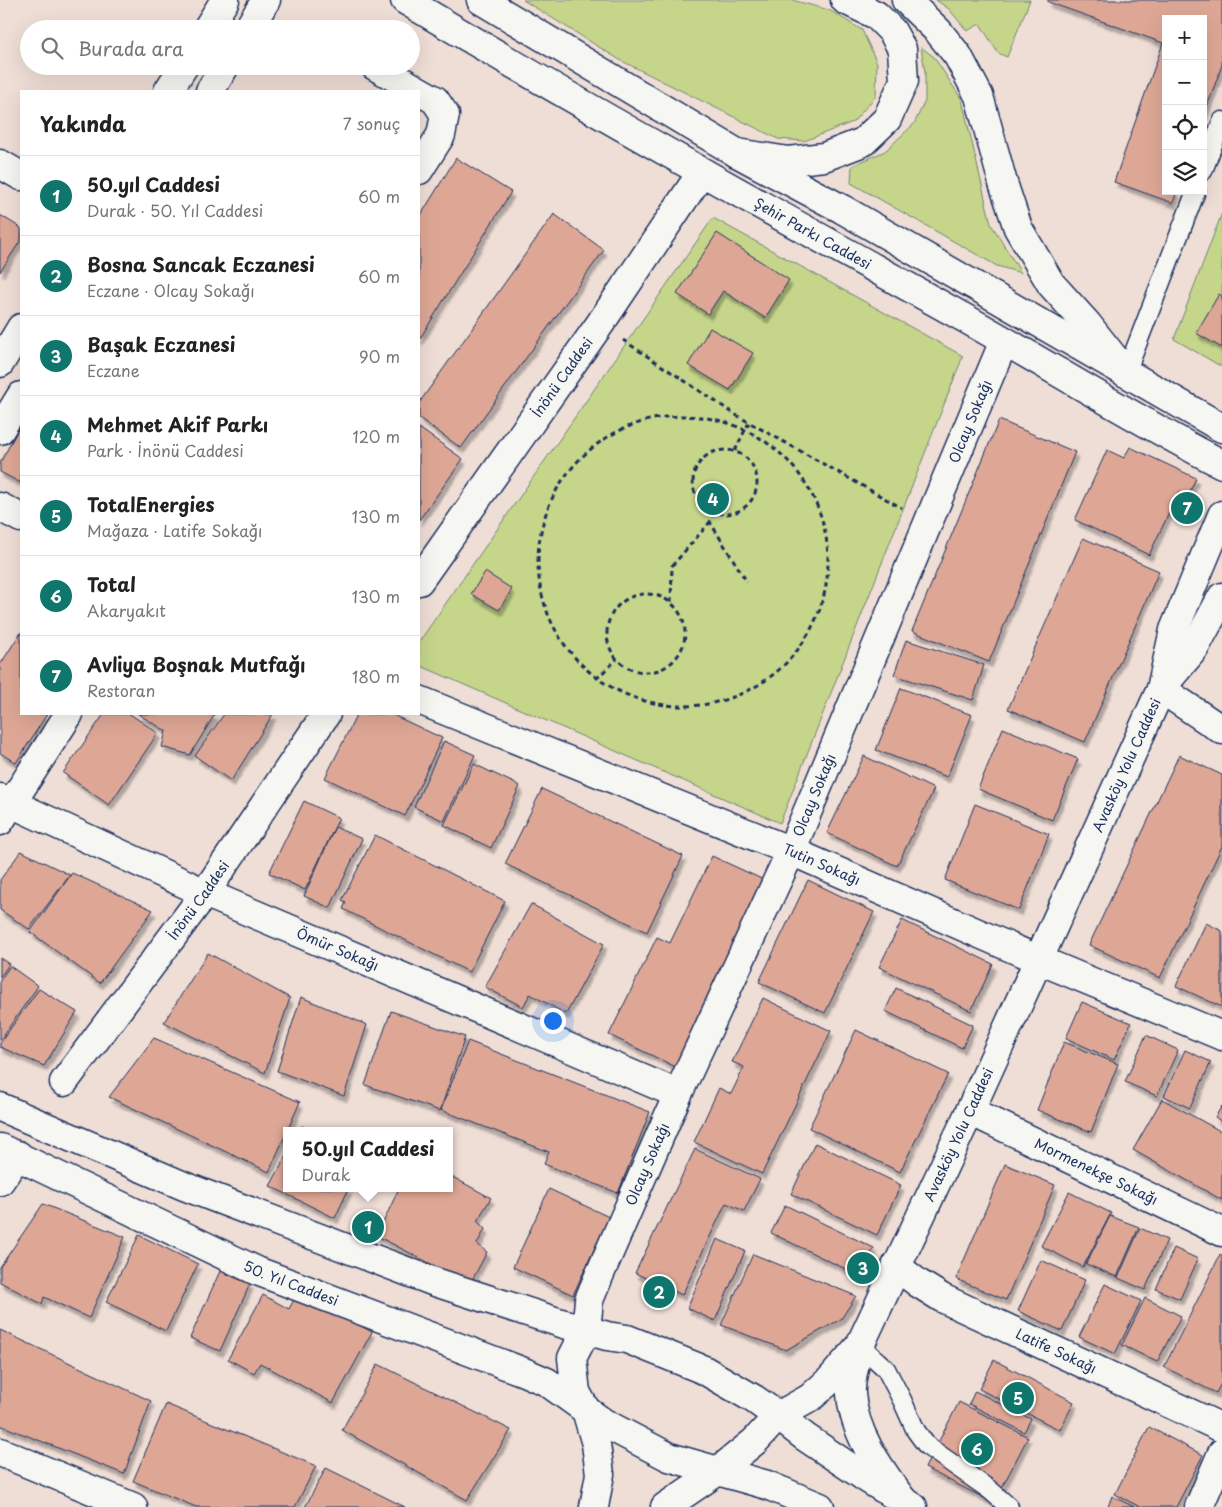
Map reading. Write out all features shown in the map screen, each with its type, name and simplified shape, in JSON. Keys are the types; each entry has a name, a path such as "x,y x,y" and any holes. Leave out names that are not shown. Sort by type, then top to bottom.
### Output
{"main road":[{"name":"Şehir Parkı Caddesi","path":"405,0 702,172 1222,464"},
{"path":"481,0 736,153 842,209 1222,428"},
{"path":"736,153 788,161 824,157 863,142 887,119 904,82 902,49 892,31 876,15 846,0"},
{"path":"906,0 938,31 958,56 979,96 1003,183 1018,228 1051,284 1088,325 1126,374"},
{"path":"213,20 224,2"},
{"path":"169,90 178,75"},
{"path":"211,90 220,75"},
{"path":"391,75 417,90"},
{"path":"420,92 435,100 445,116 442,135 420,168"},
{"path":"0,164 20,175"},
{"name":"İnönü Caddesi","path":"420,580 600,324 702,172"},
{"path":"0,363 20,330"},
{"name":"Olcay Sokağı","path":"586,1331 589,1300 678,1094 791,851 1004,341"},
{"path":"0,430 20,398"},
{"path":"0,507 20,517"},
{"name":"Avasköy Yolu Caddesi","path":"665,1507 718,1471 755,1441 778,1416 810,1398 830,1380 860,1345 970,1112 1160,689 1174,630 1222,515"},
{"name":"Avasköy Yolu Caddesi","path":"1160,689 1194,649 1222,597"},
{"path":"1160,689 1222,730"},
{"name":"Tutin Sokağı","path":"420,700 791,851 1039,960 1222,1036"},
{"path":"4,808 68,715"},
{"name":"İnönü Caddesi","path":"64,1082 205,893 325,715"},
{"name":"Ömür Sokağı","path":"4,808 678,1094"},
{"path":"0,1107 184,1186 432,1281 586,1331 627,1339 704,1370 754,1399 862,1476 908,1504"},
{"name":"Mormenekşe Sokağı","path":"970,1112 1222,1232"},
{"path":"0,1181 9,1152"},
{"name":"50. Yıl Caddesi","path":"9,1152 257,1271 547,1382 604,1423 669,1457 767,1484 820,1507"},
{"name":"Latife Sokağı","path":"896,1266 942,1298 1222,1428"},
{"path":"586,1331 572,1358 576,1392 586,1410 596,1444 600,1474 594,1507"},
{"path":"860,1345 852,1377 851,1395 855,1418 877,1464 908,1504"},
{"path":"0,1452 133,1507"},
{"path":"1199,1507 1222,1454"}],"lane":[{"path":"1207,160 1222,121"},
{"path":"1126,374 1194,195"},
{"path":"860,1345 886,1369 916,1431 928,1446 990,1490 1009,1507"}],"path":[{"path":"600,324 750,423 928,522"},
{"path":"701,416 746,428 786,457 815,496 828,543 827,581 826,591 809,636 777,673 735,698 697,706 687,708 639,701 596,679 562,644 542,601 537,554 547,507 572,466 609,436 626,428 653,418 701,416"},
{"path":"736,451 750,423"},
{"path":"725,449 736,451 752,463 757,473 758,484 755,494 741,510 730,514 714,512 701,504 695,495 692,485 693,474 705,456 714,451 725,449"},
{"path":"671,603 672,566 710,522 714,512"},
{"path":"710,522 747,582"},
{"path":"636,595 660,596 671,603 680,613 685,626 685,639 681,652 672,662 661,670 647,672 634,671 617,660 608,644 607,632 609,620 615,609 624,600 636,595"},
{"path":"596,679 617,660"}],"green space":[{"path":"523,0 792,0 829,10 862,30 877,63 876,96 853,122 804,141 778,139 620,60"},
{"path":"936,0 1030,0 1007,57 998,53 980,24 967,31 949,9"},
{"path":"921,47 934,57 962,100 991,224 1021,273 997,266 851,183 852,166 885,151 914,124 925,101 925,72"},
{"path":"1222,213 1222,367 1174,339"},
{"path":"713,218 963,356 780,823 420,665 420,641"}],"building":[{"path":"1048,0 1222,0 1222,65 1207,107 1207,15 1162,15 1162,43 1048,2"},
{"path":"1162,46 1162,195 1176,195 1173,203 1114,182"},
{"path":"456,158 511,192 420,338 420,216"},
{"path":"554,214 604,250 461,448 420,419 420,402"},
{"path":"0,215 20,227 20,242 0,272"},
{"path":"717,233 789,280 765,318 723,291 708,314 677,294"},
{"path":"1219,294 1222,296 1222,348 1196,333"},
{"path":"710,328 753,353 730,390 688,365"},
{"path":"999,420 1075,452 989,662 912,631"},
{"path":"20,426 20,482 0,472 0,463"},
{"path":"420,429 463,459 420,519"},
{"path":"1130,447 1196,478 1188,496 1179,492 1149,555 1075,520 1107,450 1124,458"},
{"path":"1083,538 1159,571 1085,742 1008,709"},
{"path":"485,572 512,589 499,610 471,594"},
{"path":"20,634 20,715 46,715 16,763 0,753 0,665"},
{"path":"906,640 984,665 973,700 894,675"},
{"path":"901,688 972,715 947,777 876,750"},
{"path":"103,715 131,715 158,733 109,805 63,773"},
{"path":"140,715 214,715 190,755 162,747 166,731"},
{"path":"223,715 272,715 231,781 195,756"},
{"path":"356,715 393,715 442,738 405,816 325,778"},
{"path":"1003,728 1078,759 1052,820 978,789"},
{"path":"444,741 475,755 444,821 414,807"},
{"path":"1179,755 1222,775 1222,846 1160,978 1089,945"},
{"path":"864,756 934,789 897,866 827,833"},
{"path":"474,764 520,786 491,848 444,825"},
{"path":"542,789 683,856 647,932 505,864"},
{"path":"304,801 339,818 305,890 269,873"},
{"path":"975,804 1049,834 1019,910 945,880"},
{"path":"335,827 362,839 330,908 304,896"},
{"path":"375,835 505,901 469,972 343,909 346,902 342,900"},
{"path":"21,851 70,875 29,929 0,910 0,880"},
{"path":"712,856 766,881 676,1067 609,1035 657,937 670,943"},
{"path":"72,873 153,910 100,983 30,932"},
{"path":"808,880 874,912 825,1013 759,982"},
{"path":"531,904 604,944 566,1014 530,994 523,1007 485,987"},
{"path":"902,920 993,964 971,1011 879,967"},
{"path":"1206,923 1222,931 1222,1007 1176,986"},
{"path":"208,953 290,998 265,1073 164,1022"},
{"path":"0,958 9,964 0,977"},
{"path":"10,966 38,986 0,1040 0,980"},
{"path":"896,988 973,1025 962,1048 885,1011"},
{"path":"39,989 77,1012 44,1066 0,1047 0,1043"},
{"path":"301,997 367,1025 344,1096 277,1071"},
{"path":"763,998 831,1031 762,1174 694,1142 719,1088 731,1094 744,1067 732,1062"},
{"path":"1082,1002 1131,1023 1114,1060 1066,1038"},
{"path":"391,1011 465,1037 440,1111 365,1085"},
{"path":"856,1030 948,1074 900,1172 809,1128"},
{"path":"1146,1035 1178,1050 1157,1096 1125,1082"},
{"path":"154,1038 300,1102 289,1127 283,1127 283,1140 269,1172 109,1097"},
{"path":"468,1041 650,1112 618,1193 544,1164 549,1152 441,1110"},
{"path":"1064,1042 1118,1064 1091,1132 1037,1110"},
{"path":"1185,1050 1211,1062 1190,1108 1164,1096"},
{"path":"1162,1099 1222,1132 1222,1200 1133,1150"},
{"path":"1222,1106 1222,1122 1215,1117"},
{"path":"815,1143 901,1185 877,1235 791,1194"},
{"path":"695,1149 760,1179 744,1211 726,1203 682,1295 635,1273"},
{"path":"283,1162 283,1192 347,1192 335,1218 270,1186"},
{"path":"1005,1164 1055,1185 1006,1300 956,1279"},
{"path":"453,1177 491,1198 477,1221 485,1229 477,1244 487,1252 470,1284 377,1236 397,1192 453,1192"},
{"path":"549,1189 609,1217 573,1295 513,1267"},
{"path":"1069,1192 1111,1213 1083,1267 1041,1246"},
{"path":"43,1204 125,1237 89,1318 44,1297 42,1304 0,1282 0,1267"},
{"path":"785,1205 874,1248 860,1276 771,1233"},
{"path":"1110,1216 1139,1227 1117,1277 1086,1264"},
{"path":"1140,1228 1167,1240 1145,1290 1118,1278"},
{"path":"139,1235 198,1264 166,1331 106,1302"},
{"path":"717,1239 745,1251 715,1321 687,1308"},
{"path":"1174,1248 1198,1259 1180,1299 1156,1289"},
{"path":"753,1254 856,1296 841,1319 786,1350 721,1325"},
{"path":"1220,1255 1222,1256 1222,1382 1216,1393 1164,1367"},
{"path":"1041,1260 1085,1280 1062,1331 1018,1311"},
{"path":"220,1271 250,1284 220,1351 190,1338"},
{"path":"1105,1284 1141,1301 1115,1354 1079,1337"},
{"path":"298,1292 372,1332 333,1403 260,1363 254,1373 228,1359 263,1295 289,1309"},
{"path":"1145,1298 1181,1316 1157,1362 1122,1345"},
{"path":"0,1330 151,1401 124,1474 0,1425"},
{"path":"994,1360 1074,1402 1060,1430 979,1389"},
{"path":"378,1364 511,1430 467,1500 342,1430"},
{"path":"975,1391 1031,1419 1024,1432 969,1404"},
{"path":"959,1402 1028,1437 994,1503 925,1468"},
{"path":"166,1404 316,1466 295,1507 196,1507 133,1481"},
{"path":"1149,1427 1203,1455 1176,1507 1140,1507 1115,1494"},
{"path":"326,1468 405,1507 305,1507"},
{"path":"1112,1496 1134,1507 1108,1507"}],"place":[{"name":"Mehmet Akif Parkı","path":"713,499"},
{"name":"Avliya Boşnak Mutfağı","path":"1187,508"},
{"name":"50.yıl Caddesi","path":"368,1227"},
{"name":"Başak Eczanesi","path":"863,1268"},
{"name":"Bosna Sancak Eczanesi","path":"659,1292"},
{"name":"TotalEnergies","path":"1018,1398"},
{"name":"Total","path":"977,1449"}]}
